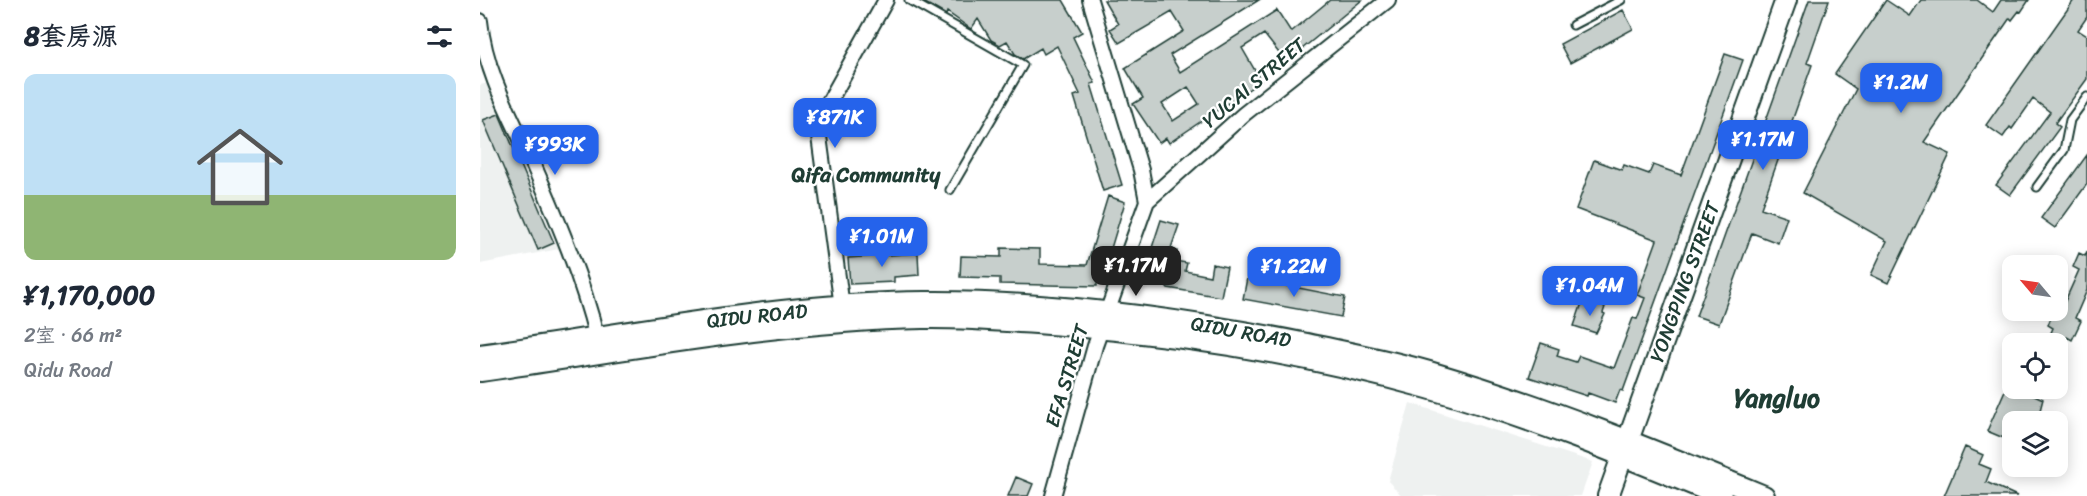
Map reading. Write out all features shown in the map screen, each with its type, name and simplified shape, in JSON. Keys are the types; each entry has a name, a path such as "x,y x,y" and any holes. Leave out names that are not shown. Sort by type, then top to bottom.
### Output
{"street":[{"path":"842,307 818,129 820,118 886,0"},
{"path":"1090,0 1141,170 1147,201"},
{"name":"YUCAI STREET","path":"1147,201 1244,114 1388,0"},
{"name":"YONGPING STREET","path":"1608,496 1786,0"},
{"path":"480,21 495,81 562,229 584,290 597,338"},
{"name":"EFA STREET","path":"1053,496 1104,321 1147,201"},
{"name":"QIDU ROAD","path":"480,355 702,322 842,307 964,302 1104,321 1427,388 1625,448 1764,496"},
{"name":"QIDU ROAD","path":"480,371 693,339 883,320 964,318 1104,321"},
{"name":"QIDU ROAD","path":"1625,448 1721,496"}],"lane":[{"path":"909,0 1023,65 950,190"},
{"path":"1572,25 1621,0"},
{"path":"2037,187 2064,150 2070,120 2087,97"}],"shaded area":[{"path":"488,83 559,249 480,264 480,85"},
{"path":"1410,403 1593,462 1581,496 1402,496 1388,481"}],"building":[{"path":"920,0 1063,0 1082,32 1073,37 1095,83 1091,84 1122,185 1103,191 1074,96 1080,94 1057,46 1044,54 1041,48 1023,59 1015,54 1007,41 1000,45 991,40 978,19 971,29 947,12 946,15"},
{"path":"1104,0 1259,0 1170,55 1180,72 1277,10 1291,32 1330,0 1362,0 1286,62 1264,34 1242,48 1261,81 1169,143 1166,138 1159,143 1133,104 1143,98 1125,68 1184,31 1172,12 1119,43 1110,29 1118,24","holes":["1188,87 1199,104 1173,121 1162,104"]},
{"path":"1809,0 1829,0 1807,63 1812,65 1761,208 1787,217 1778,243 1752,233 1719,324 1696,316"},
{"path":"1886,0 1910,16 1921,0 1977,0 1993,12 2001,0 2029,0 2021,12 2019,11 2012,20 2010,18 1924,142 1950,154 1888,283 1871,275 1887,241 1803,193 1856,89 1835,74"},
{"path":"2074,0 2087,0 2087,17 2078,30 2087,36 2087,79 2055,123 2060,127 2010,195 1996,185 2050,112 2033,99 2012,129 2010,127 2003,137 1986,125"},
{"path":"1623,10 1633,29 1570,63 1560,44"},
{"path":"1725,54 1743,60 1623,391 1620,390 1615,403 1529,377 1541,343 1559,349 1557,356 1576,362 1579,356 1614,368 1633,318 1637,319 1645,298 1637,295 1657,240 1576,209 1594,160 1622,170 1624,165 1649,174 1653,165 1681,175"},
{"path":"499,114 554,243 538,250 483,120"},
{"path":"2087,155 2087,184 2055,228 2041,218"},
{"path":"1108,196 1125,202 1106,265 1098,263 1097,286 1000,284 1000,278 960,277 961,256 1001,257 1001,248 1040,249 1040,264 1087,265"},
{"path":"1161,220 1179,225 1171,248 1177,251 1174,261 1187,263 1185,271 1210,276 1212,264 1227,267 1221,297 1168,288 1147,263"},
{"path":"2087,251 2087,290 2075,318 2081,321 2072,340 2068,338 2068,333 2051,333 2053,328 2048,325 2050,321 2068,321 2068,294 2079,270 2073,267 2079,253 2085,256"},
{"path":"918,253 919,275 894,277 894,282 850,284 848,258"},
{"path":"1247,278 1345,297 1341,317 1243,299"},
{"path":"1583,300 1605,307 1603,313 1605,314 1596,333 1574,326"},
{"path":"2002,397 2002,399 2043,399 2040,411 2002,411 2002,437 1987,431"},
{"path":"1965,447 1983,455 1979,464 1991,469 1986,482 2017,496 1944,496"},
{"path":"1016,477 1033,484 1028,496 1008,496"}],"district":[{"name":"Qifa Community","path":"866,175"},
{"name":"Yangluo","path":"1777,398"}]}
